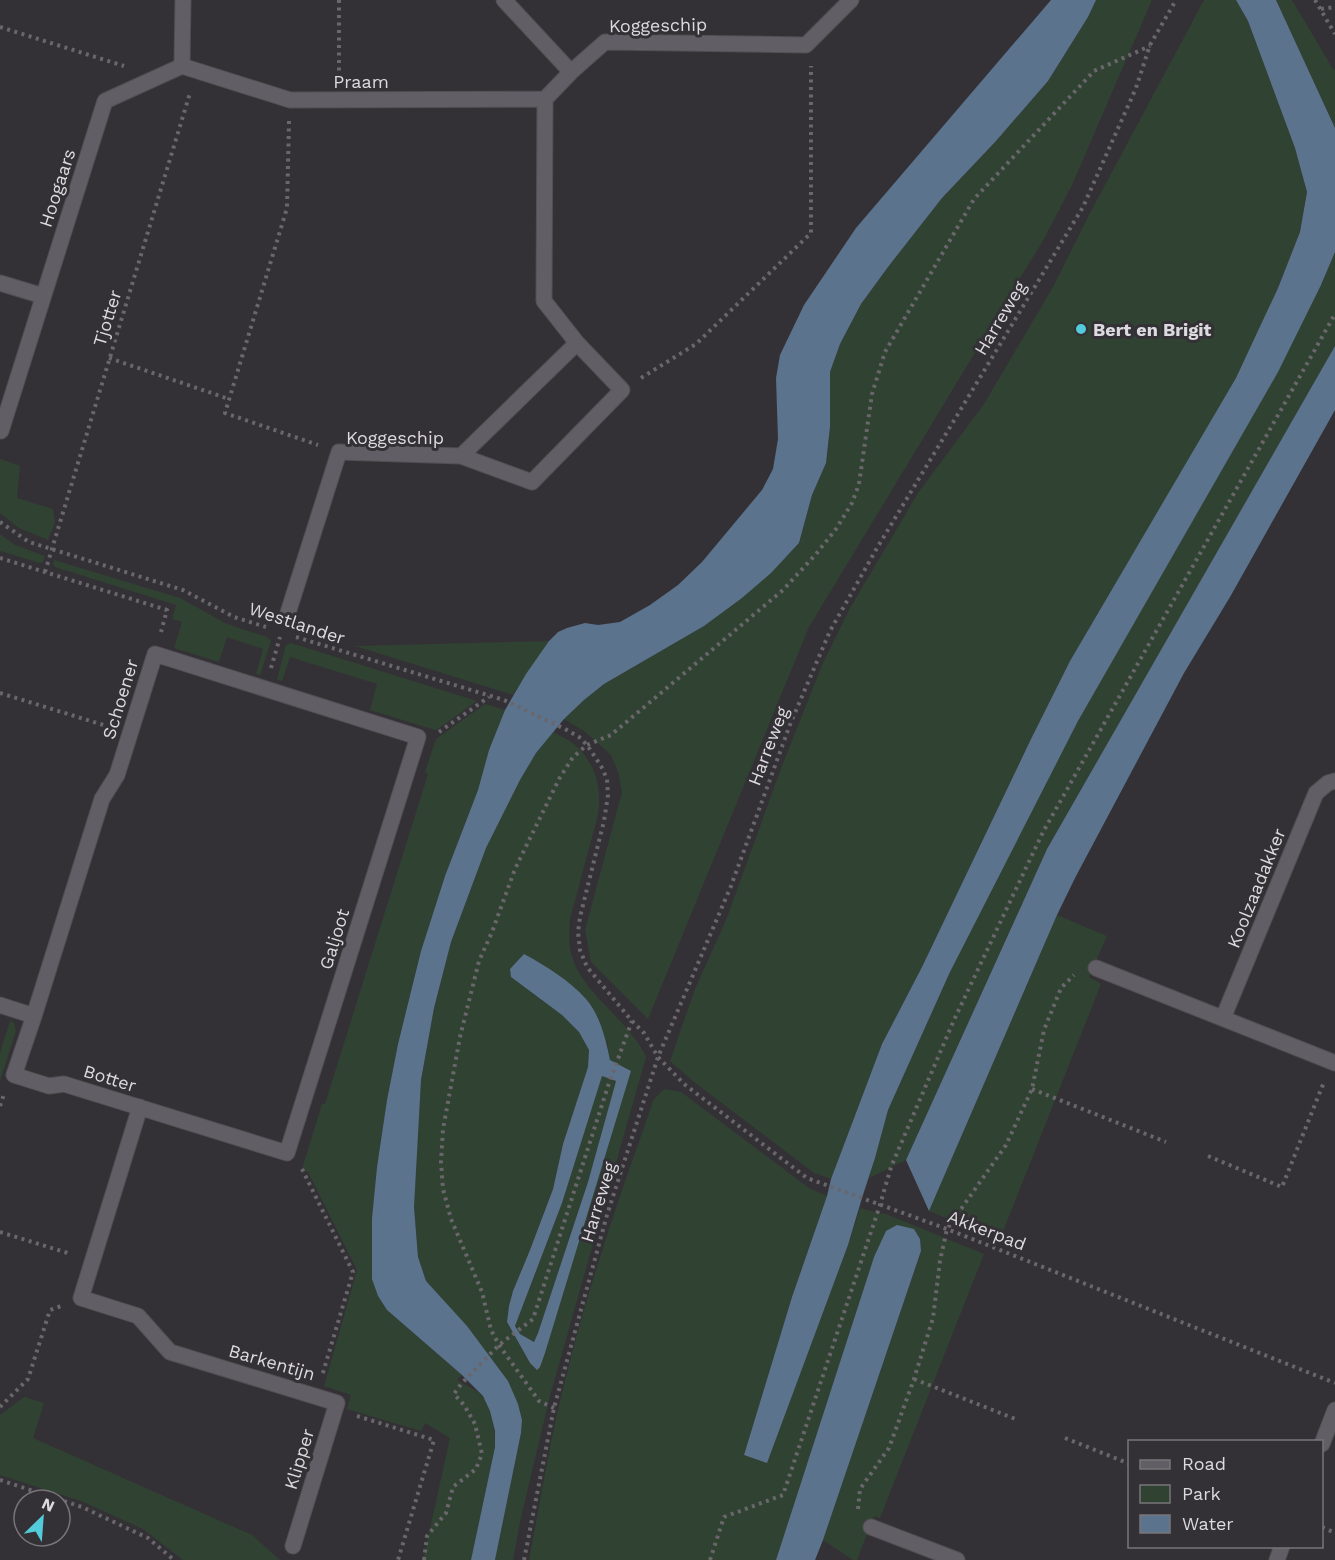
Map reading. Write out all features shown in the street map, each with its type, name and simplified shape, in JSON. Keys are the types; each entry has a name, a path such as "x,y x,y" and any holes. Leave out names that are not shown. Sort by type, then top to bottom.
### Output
{"street":[{"path":"182,66 183,0"},
{"path":"504,0 571,72"},
{"path":"811,40 851,0"},
{"name":"Koggeschip","path":"545,99 605,42 806,45 811,40"},
{"name":"Praam","path":"182,66 290,100 545,99"},
{"name":"Hoogaars","path":"1,431 105,101 182,66"},
{"path":"461,456 532,482 622,390 577,344 544,301 545,99"},
{"path":"0,283 43,296"},
{"name":"Koggeschip","path":"287,616 339,453 461,456 577,344"},
{"name":"Schoener","path":"34,1016 102,799 117,775 155,654 418,737"},
{"name":"Galjoot","path":"287,1153 418,737"},
{"name":"Koolzaadakker","path":"1223,1018 1316,793 1328,783 1335,782"},
{"path":"1096,968 1334,1063"},
{"path":"0,1005 34,1016"},
{"name":"Botter","path":"34,1016 14,1075 49,1086 64,1084 287,1153"},
{"path":"81,1298 140,1107"},
{"name":"Barkentijn","path":"81,1298 138,1316 170,1352 316,1397"},
{"path":"316,1397 337,1403"},
{"name":"Klipper","path":"293,1546 337,1403"},
{"path":"1323,1441 1335,1410"},
{"path":"870,1527 957,1560"}],"path":[{"path":"339,0 339,100"},
{"name":"Harreweg","path":"524,1560 554,1408 607,1215 658,1058 731,886 791,722 830,631 877,548 1083,207 1136,88 1150,45 1176,0"},
{"path":"1315,0 1334,33 1335,40"},
{"path":"1321,9 1335,8"},
{"path":"0,27 159,77"},
{"path":"622,390 696,344 811,233 811,40"},
{"path":"554,1408 539,1401 491,1330 482,1292 451,1219 443,1189 441,1162 443,1129 460,1037 479,961 515,869 559,779 573,757 587,745 611,735 783,590 816,554 852,503 859,484 872,394 885,351 974,199 1094,70 1150,45"},
{"name":"Tjotter","path":"45,572 197,72"},
{"path":"290,100 287,208 225,413 339,453"},
{"path":"710,1560 724,1517 783,1495 891,1167 954,1020 1043,832 1335,314"},
{"path":"109,358 229,399"},
{"name":"Westlander","path":"0,522 29,542 183,590 234,617 504,700 565,729 587,745"},
{"path":"0,558 167,610"},
{"path":"265,688 287,616"},
{"path":"0,693 130,733"},
{"path":"418,737 435,734 490,696"},
{"name":"Akkerpad","path":"587,745 607,779 608,795 604,821 580,917 579,950 587,967 644,1032 658,1058 684,1084 807,1178 947,1229 1335,1383"},
{"path":"870,1527 857,1514 860,1489 889,1448 914,1379 933,1318 940,1261 947,1229 1006,1145 1032,1089 1044,1030 1061,988 1082,968 1096,968"},
{"path":"424,1560 428,1536 446,1513 453,1487 476,1469 482,1454 475,1424 464,1405 454,1394 499,1345 532,1319 609,1083 632,1021"},
{"path":"1208,1156 1282,1187 1334,1063"},
{"path":"1032,1089 1166,1142"},
{"name":"Barkentijn","path":"287,1153 301,1168 353,1272 316,1397"},
{"path":"0,1232 93,1260"},
{"path":"0,1407 28,1379 50,1310 81,1298"},
{"path":"914,1379 1018,1420"},
{"path":"337,1403 346,1412 434,1440 398,1560"},
{"path":"1065,1438 1128,1463"},
{"path":"0,1480 82,1506 148,1538 174,1560"}],"green space":[{"path":"1096,0 1152,0 1072,185 1045,237 809,627 648,1019 591,962 585,930 622,792 618,772 611,755 584,731 564,719 604,684 704,626 742,598 799,544 812,495 826,463 830,427 830,372 840,344 861,304 942,198 1048,81"},
{"path":"1204,0 1236,0 1248,21 1295,148 1307,192 1300,232 1278,288 1237,378 1070,661 1031,739 922,967 882,1044 831,1179 814,1173 694,1082 670,1061 695,989 726,920 780,771 822,665 849,610 918,493 984,404 1053,287"},
{"path":"1276,0 1292,0 1335,70 1335,128"},
{"path":"1335,252 1335,346 1047,849 906,1160 869,1178 888,1110 950,972 1022,828 1078,721 1321,285"},
{"path":"1,459 20,466 17,498 53,509 55,523 48,540 19,528 0,513"},
{"path":"0,534 15,545 45,556 43,562 0,551"},
{"path":"54,560 180,598 225,623 267,637 271,641 260,675 256,674 263,649 227,637 219,662 174,648 182,622 172,619 176,605 55,567"},
{"path":"549,641 513,695 355,646"},
{"path":"291,643 477,701 435,730 370,710 377,684 290,657 282,681 277,680 286,645"},
{"path":"485,704 505,710 489,750 478,790 445,876 421,951 387,1100 372,1218 378,1296 387,1310 462,1375 457,1380 482,1396 489,1406 494,1427 495,1447 471,1560 423,1560 450,1438 425,1423 421,1431 347,1409 351,1395 324,1386 357,1270 308,1172 302,1169 322,1104 325,1104 428,774 425,772 436,739"},
{"path":"553,732 578,748 595,774 599,794 598,815 570,919 570,947 577,969 596,995 629,1031 646,1057 550,1396 513,1560 495,1560 522,1420 508,1381 466,1326 426,1281 418,1257 414,1207 417,1130 421,1080 434,1008 451,942 486,848 536,753","holes":["541,964 587,1000 607,1043 610,1061 630,1071 545,1353 536,1370 507,1322 509,1306 553,1188 563,1144 588,1067 589,1050 579,1032 562,1015 511,977"]},
{"path":"1057,915 1107,936 1089,977 1101,984 1002,1234 996,1231 994,1238 929,1211"},
{"path":"10,1021 14,1023 16,1031 0,1081 0,1053"},
{"path":"602,1075 616,1081 588,1182 534,1342 520,1334 515,1326 562,1203"},
{"path":"664,1089 681,1092 809,1188 827,1196 792,1297 744,1455 848,1245 860,1208 886,1214 984,1254 880,1518 874,1516 857,1560 853,1560 823,1540 921,1251 874,1257 776,1560 529,1560 556,1419 596,1269 654,1099"},
{"path":"24,1397 44,1403 33,1438 252,1535 280,1560 183,1560 143,1529 72,1498 72,1488 40,1488 0,1475 0,1415"}],"water":[{"path":"1051,0 1096,0 1048,81 942,198 861,304 840,344 830,372 830,427 826,463 812,495 799,543 771,573 742,598 704,626 604,684 564,719 536,753 520,780 486,848 451,942 434,1008 421,1080 414,1207 418,1257 426,1281 467,1326 508,1381 522,1420 495,1560 471,1560 495,1447 495,1431 490,1411 483,1396 387,1310 378,1296 372,1279 372,1218 387,1100 421,951 445,876 478,790 489,750 505,710 526,674 558,632 585,623 598,625 620,622 650,605 678,585 702,562 762,490 773,469 778,439 776,378 780,355 804,305 856,228"},
{"path":"1236,0 1276,0 1335,128 1335,252 1278,372 1078,721 950,972 888,1110 848,1245 767,1463 744,1455 831,1179 882,1044 922,967 1070,661 1236,378 1278,288 1300,232 1307,192 1295,148 1248,21"},
{"path":"1335,346 1335,410 1230,597 1184,673 1075,878 929,1211 906,1160 1047,849"},
{"path":"524,954 565,980 586,999 595,1012 610,1060 631,1071 545,1353 537,1370 530,1363 507,1322 509,1306 553,1189 563,1144 588,1067 589,1050 579,1032 562,1015 511,977 510,969","holes":["602,1076 616,1081 588,1182 534,1342 520,1334 515,1326 562,1203"]},
{"path":"897,1225 914,1229 920,1239 921,1251 823,1540 815,1560 776,1560 874,1257 886,1231"}],"place":[{"name":"Bert en Brigit","path":"1081,329"}]}
